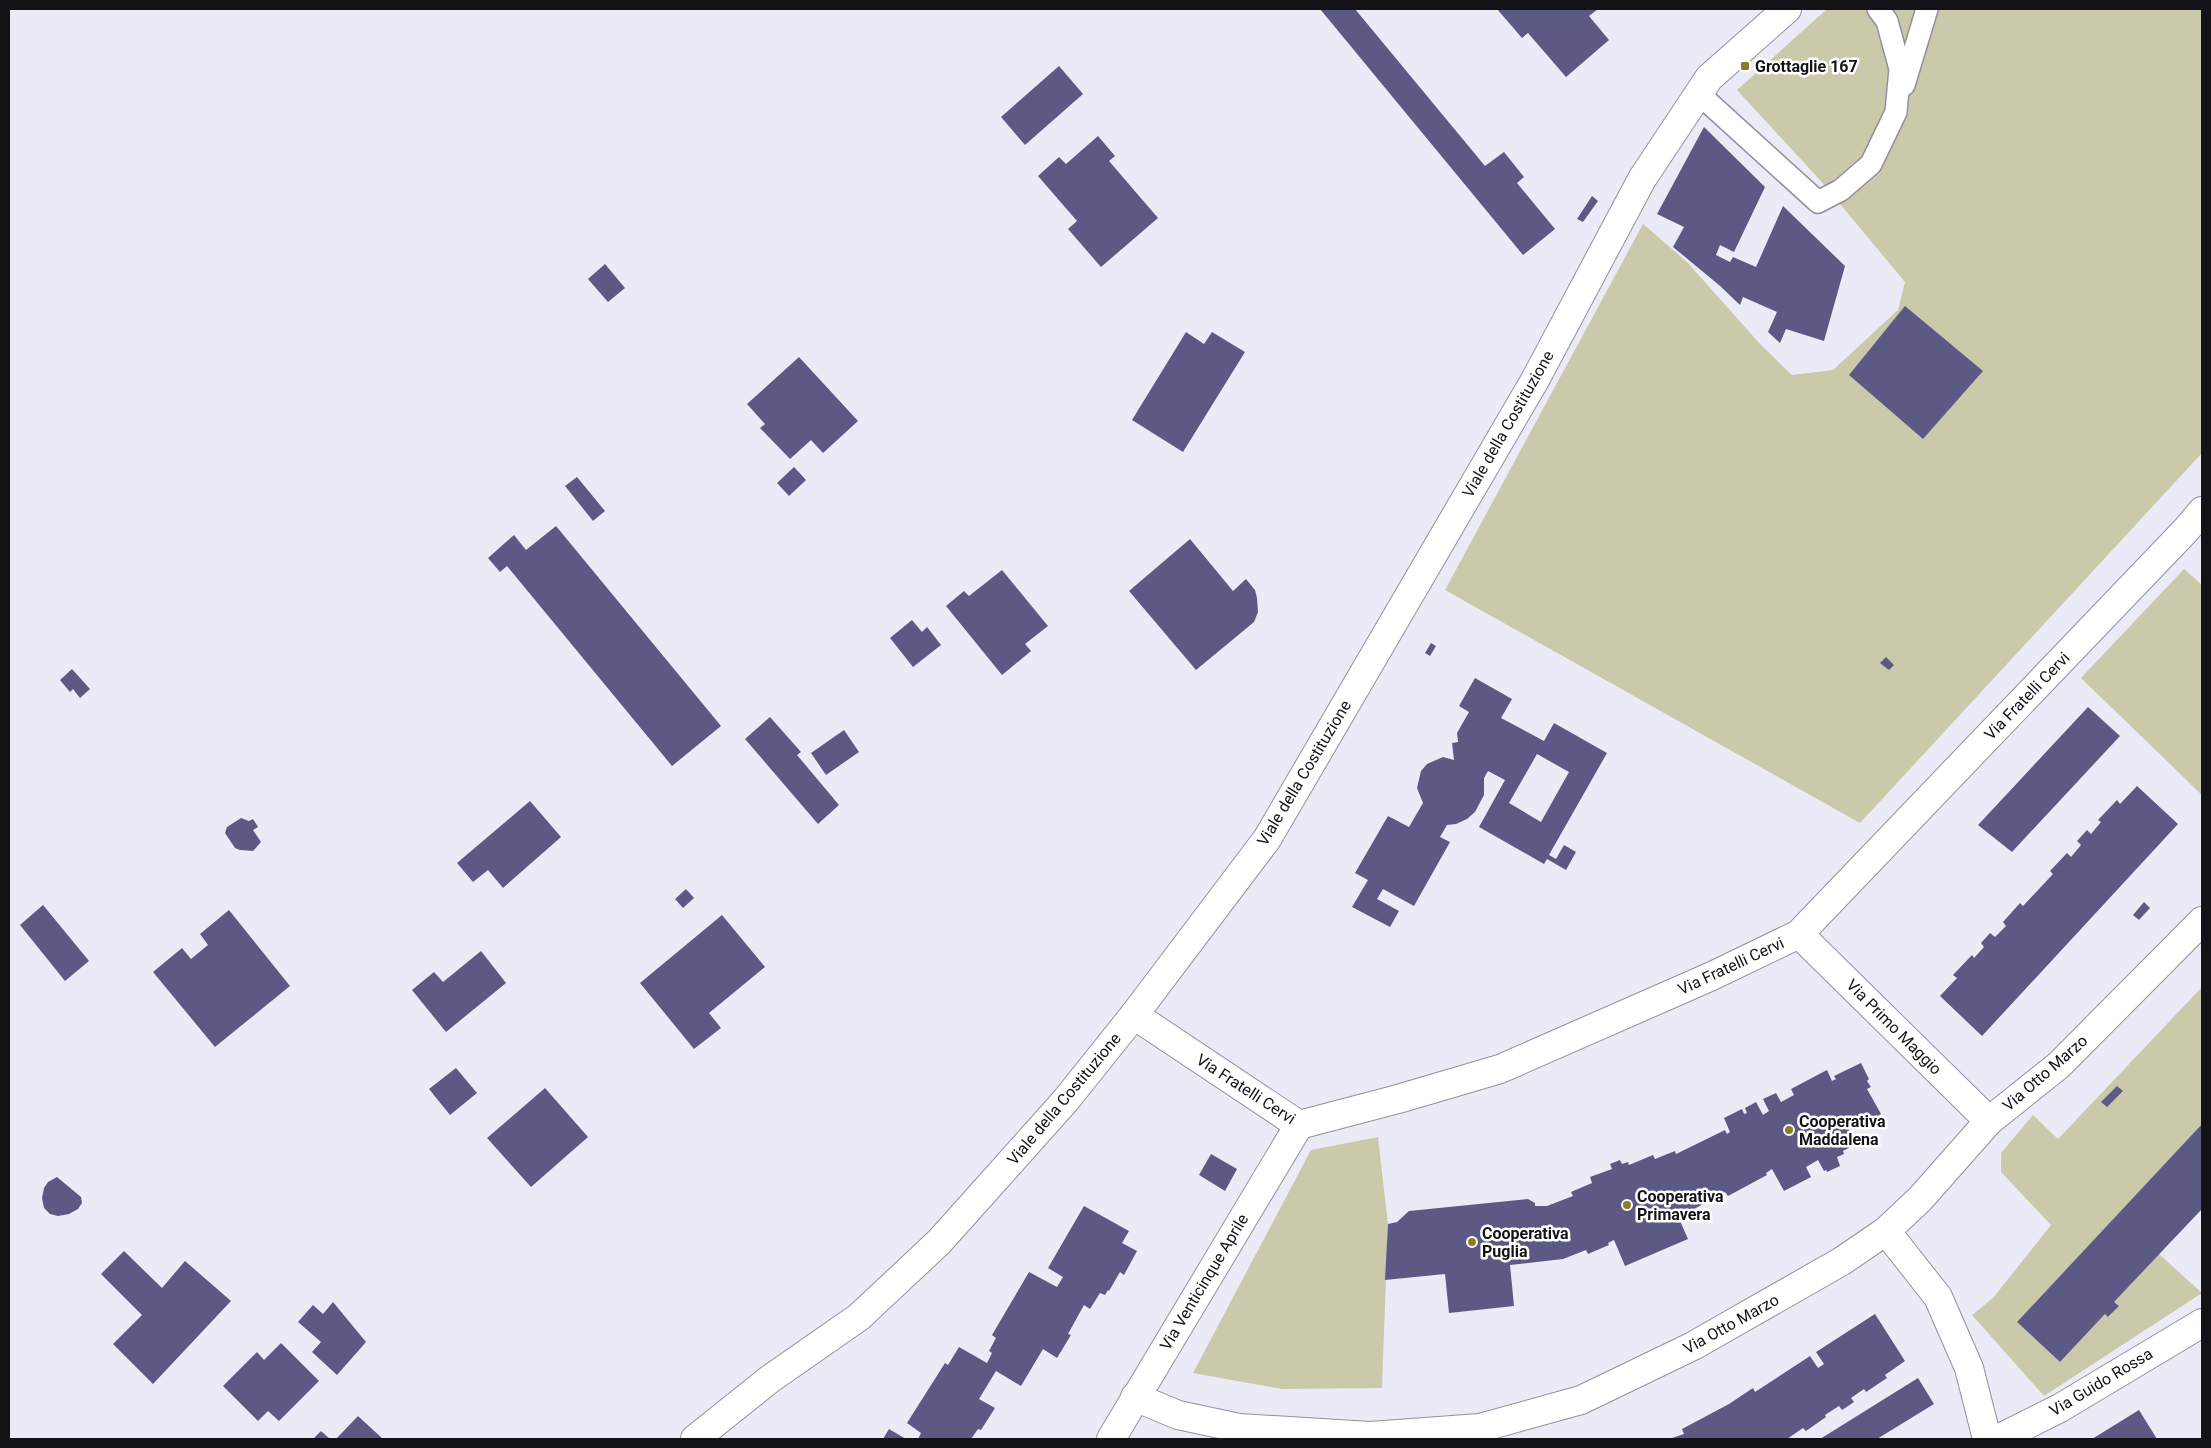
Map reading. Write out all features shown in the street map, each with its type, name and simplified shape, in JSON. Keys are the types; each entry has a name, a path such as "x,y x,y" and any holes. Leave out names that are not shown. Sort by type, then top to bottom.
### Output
{"street":[{"name":"Viale della Costituzione","path":"695,1439 770,1380 859,1317 939,1242 1066,1100 1134,1015 1267,839 1535,380 1642,179 1709,78 1787,9"},
{"name":"Via Fratelli Cervi","path":"1134,1015 1298,1125 1398,1099 1500,1069 1716,974 1798,934 2197,529"},
{"name":"Via Otto Marzo","path":"1135,1397 1178,1415 1239,1428 1370,1436 1480,1428 1581,1400 1693,1346 1842,1261 1886,1230 1920,1199 1989,1121 2059,1065 2202,921"},
{"name":"Via Primo Maggio","path":"1798,934 1989,1121"},
{"name":"Via Venticinque Aprile","path":"1111,1439 1298,1125"},
{"path":"1886,1230 1938,1297 1969,1368 1987,1439"},
{"name":"Via Guido Rossa","path":"1998,1439 2060,1408 2202,1322"}],"lane":[{"path":"1878,9 1887,21 1900,69 1896,112"},
{"path":"1698,93 1818,202 1842,190 1871,164 1896,112 1927,9"}],"green space":[{"path":"1827,9 2202,9 2202,453 1860,823 1445,590 1643,224 1687,262 1761,345 1792,375 1833,370 1898,310 1905,282 1820,180 1737,90"},
{"path":"2184,569 2202,585 2202,795 2081,678"},
{"path":"2202,987 2202,1124 2017,1322 2060,1362 2105,1314 2109,1317 2119,1306 2114,1302 2159,1254 2202,1293 2044,1396 1972,1315 1993,1298 2051,1225 2001,1172 2001,1153 2033,1115 2058,1139"},
{"path":"1378,1137 1388,1224 1382,1388 1282,1389 1193,1373 1311,1150"}],"building":[{"path":"1320,9 1355,9 1485,166 1504,152 1524,177 1517,183 1555,229 1523,255"},
{"path":"1497,9 1598,9 1589,16 1609,40 1566,77 1528,33 1522,38"},
{"path":"1059,66 1083,94 1025,145 1001,117"},
{"path":"1704,127 1765,187 1734,252 1720,245 1716,255 1730,262 1733,257 1756,267 1783,206 1845,266 1824,341 1786,329 1780,343 1768,332 1777,312 1743,297 1740,305 1673,247 1684,227 1657,214"},
{"path":"1098,136 1115,156 1109,161 1158,218 1101,267 1068,229 1077,221 1038,176 1059,157 1066,164"},
{"path":"1592,196 1598,201 1583,222 1577,219"},
{"path":"605,264 625,288 608,302 588,279"},
{"path":"1905,306 1983,371 1923,439 1849,375"},
{"path":"1186,332 1204,344 1212,332 1245,352 1183,452 1132,420"},
{"path":"799,357 858,421 823,453 811,440 790,459 760,428 765,424 747,404"},
{"path":"794,467 806,480 789,496 777,483"},
{"path":"577,477 605,511 593,521 565,486"},
{"path":"556,526 721,726 672,766 507,566 500,572 488,558 514,535 526,550"},
{"path":"1190,539 1233,591 1246,579 1255,590 1258,612 1254,622 1196,670 1129,591"},
{"path":"1002,570 1048,626 1025,644 1031,651 1002,675 946,606 964,591 969,596"},
{"path":"912,620 922,632 927,627 941,645 913,667 890,638"},
{"path":"1431,643 1436,646 1430,656 1425,653"},
{"path":"1886,657 1894,665 1889,670 1880,663"},
{"path":"72,669 90,689 80,698 73,689 70,692 60,680"},
{"path":"1475,678 1512,699 1501,718 1544,741 1554,723 1607,753 1549,855 1556,859 1564,845 1576,852 1566,870 1547,859 1544,864 1479,827 1505,780 1488,771 1484,778 1484,795 1475,812 1467,819 1456,824 1447,825 1440,837 1450,842 1414,906 1383,889 1377,899 1399,911 1390,927 1352,907 1368,880 1355,873 1388,816 1409,827 1423,803 1417,788 1421,771 1427,764 1443,757 1454,760 1452,743 1458,742 1457,733 1469,712 1459,706","holes":["1537,754 1569,772 1541,822 1509,803"]},
{"path":"2088,707 2120,736 2012,852 1978,825"},
{"path":"770,717 801,752 797,755 839,805 818,824 745,739"},
{"path":"844,730 859,752 826,775 811,753"},
{"path":"2137,786 2178,824 1982,1036 1940,996 1957,978 1953,975 1972,955 1974,958 1984,947 1981,943 1990,933 1995,937 2006,926 2003,922 2020,903 2023,906 2053,874 2050,871 2067,853 2071,857 2081,845 2077,841 2087,830 2091,834 2101,822 2098,820 2117,800 2120,804"},
{"path":"530,801 561,837 503,888 488,870 473,882 457,863"},
{"path":"241,818 249,821 253,819 258,827 253,830 261,842 253,851 235,848 225,833 227,827"},
{"path":"686,889 694,898 683,908 675,899"},
{"path":"2144,902 2150,908 2139,920 2133,915"},
{"path":"43,905 89,961 65,981 20,925"},
{"path":"229,910 290,986 215,1047 153,972 182,948 191,959 208,945 200,934"},
{"path":"722,915 765,967 709,1013 721,1028 694,1049 640,983"},
{"path":"481,951 506,983 446,1032 412,990 434,972 443,982"},
{"path":"1861,1063 1871,1087 1867,1089 1881,1114 1865,1124 1864,1121 1849,1129 1856,1144 1843,1151 1844,1154 1837,1157 1840,1166 1827,1172 1826,1170 1824,1171 1818,1160 1806,1167 1811,1177 1784,1191 1772,1169 1766,1173 1767,1175 1728,1196 1725,1192 1685,1214 1687,1217 1680,1221 1688,1239 1625,1266 1614,1240 1608,1243 1609,1245 1588,1254 1586,1250 1563,1259 1510,1265 1514,1306 1449,1313 1445,1274 1385,1280 1388,1224 1397,1222 1409,1211 1528,1199 1535,1203 1535,1206 1547,1206 1573,1196 1571,1192 1592,1183 1590,1177 1612,1169 1610,1164 1620,1160 1622,1164 1628,1162 1629,1165 1653,1155 1655,1159 1675,1151 1676,1154 1725,1130 1727,1134 1730,1132 1724,1118 1742,1109 1744,1114 1747,1113 1745,1108 1756,1102 1763,1115 1769,1111 1763,1099 1776,1093 1781,1102 1794,1095 1791,1089 1827,1070 1832,1081 1836,1079 1834,1076"},
{"path":"456,1068 477,1093 450,1115 429,1089"},
{"path":"2117,1086 2123,1091 2107,1107 2101,1102"},
{"path":"545,1088 588,1137 531,1187 487,1138"},
{"path":"2202,1124 2202,1211 2114,1302 2119,1306 2108,1317 2105,1314 2060,1362 2017,1322"},
{"path":"1211,1154 1237,1169 1225,1191 1199,1175"},
{"path":"57,1177 81,1197 82,1203 78,1209 69,1214 58,1216 50,1214 44,1208 42,1198 44,1188 48,1182"},
{"path":"1084,1206 1129,1231 1122,1243 1137,1251 1124,1275 1120,1272 1109,1291 1105,1295 1100,1293 1090,1309 1084,1305 1068,1334 1071,1335 1057,1358 1043,1349 1021,1386 996,1371 979,1399 995,1408 981,1430 978,1429 971,1439 918,1439 921,1433 907,1423 945,1363 948,1365 959,1347 987,1363 992,1353 989,1351 996,1338 992,1335 1029,1272 1057,1287 1063,1277 1048,1268"},
{"path":"124,1251 162,1288 185,1261 231,1301 153,1384 113,1344 142,1315 101,1274"},
{"path":"333,1302 366,1342 337,1375 312,1352 321,1342 298,1322 313,1305 323,1314"},
{"path":"1875,1314 1905,1361 1885,1375 1887,1378 1866,1392 1864,1389 1851,1398 1854,1402 1842,1410 1839,1406 1806,1431 1803,1428 1787,1439 1669,1439 1684,1434 1682,1429 1729,1404 1753,1388 1755,1392 1810,1356 1818,1368 1824,1364 1816,1352"},
{"path":"281,1343 319,1381 279,1421 268,1411 258,1421 223,1386 257,1352 264,1360"},
{"path":"1918,1378 1934,1404 1877,1439 1820,1439"},
{"path":"2139,1410 2157,1439 2092,1439"},
{"path":"358,1416 383,1439 336,1439"},
{"path":"889,1429 906,1439 883,1439"},
{"path":"321,1431 330,1439 313,1439"}],"place":[{"name":"Grottaglie 167","path":"1745,66"},
{"name":"Cooperativa Maddalena","path":"1789,1130"},
{"name":"Cooperativa Primavera","path":"1627,1205"},
{"name":"Cooperativa Puglia","path":"1472,1242"}]}
